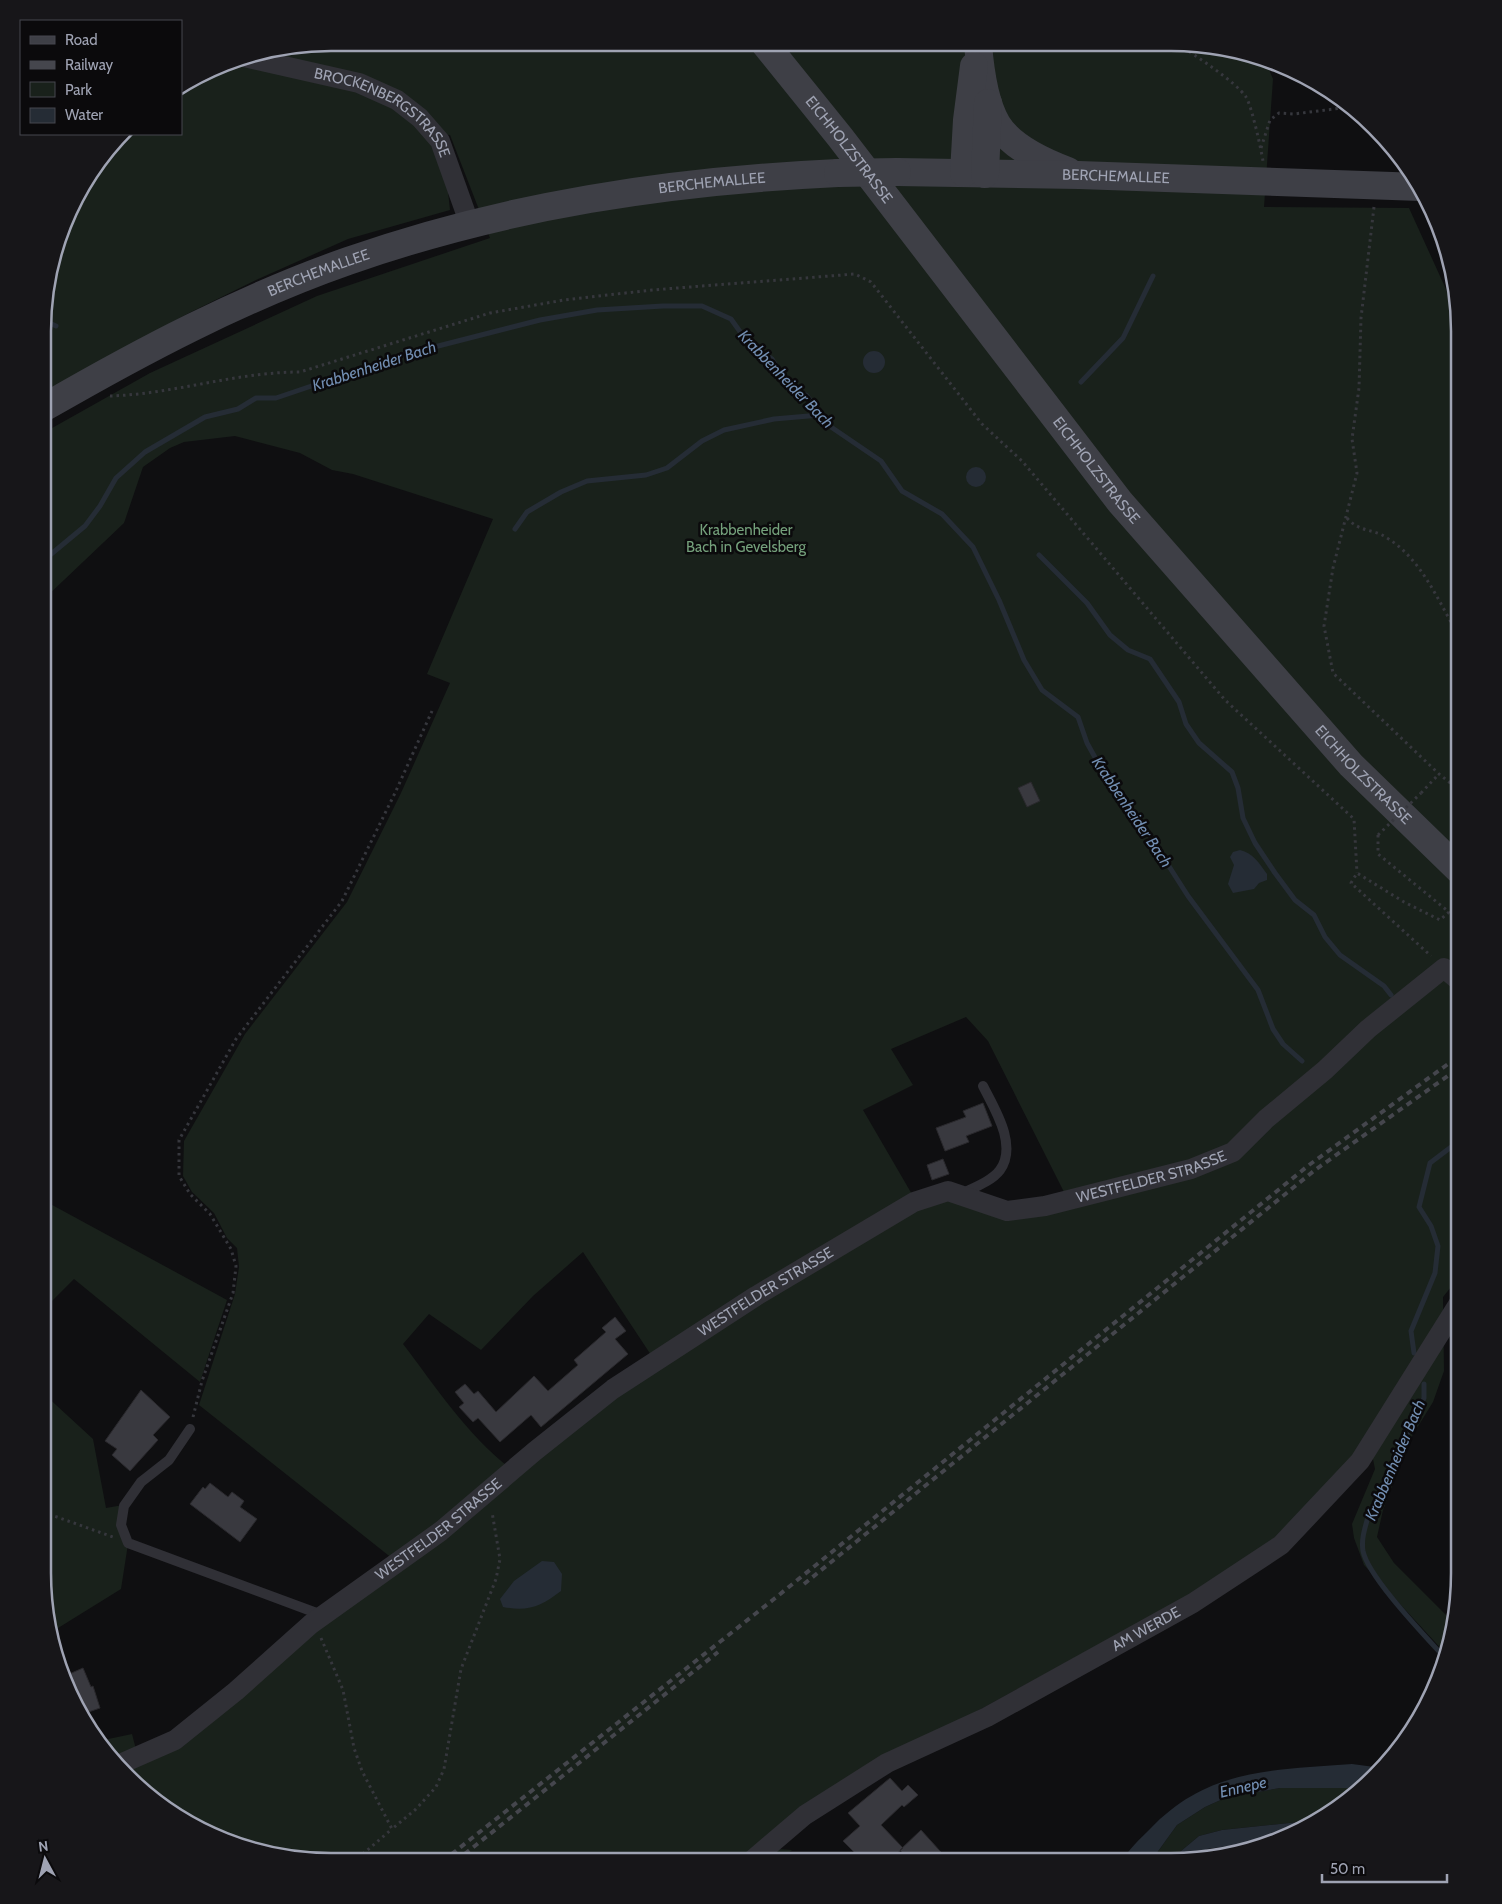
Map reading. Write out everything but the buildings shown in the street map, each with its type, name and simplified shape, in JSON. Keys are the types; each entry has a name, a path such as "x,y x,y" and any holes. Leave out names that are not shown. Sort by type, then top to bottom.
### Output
{"main road":[{"name":"EICHHOLZSTRASSE","path":"771,51 845,144 1120,502 1351,766 1451,862"},
{"path":"975,174 972,76 977,51"},
{"path":"979,51 988,102 997,125 1014,142 1054,166 1079,175"},
{"path":"975,174 988,102"},
{"name":"BERCHEMALLEE","path":"51,404 186,331 265,294 346,262 470,225 533,209 645,189 773,176 897,172 1079,175 1410,187"}],"street":[{"name":"BROCKENBERGSTRASSE","path":"260,61 359,83 397,100 420,118 440,141 470,225"},
{"name":"WESTFELDER STRASSE","path":"125,1762 175,1740 236,1691 318,1618 442,1531 486,1492 613,1389 756,1296 914,1202 948,1191 1007,1211 1036,1207 1191,1169 1233,1152 1266,1119 1326,1070 1368,1029 1451,975"},
{"name":"AM WERDE","path":"760,1853 806,1814 887,1763 987,1717 1194,1603 1282,1546 1360,1461 1451,1316"}],"lane":[{"path":"960,1195 1000,1170 1005,1156 1006,1145 1001,1122 984,1086"},
{"path":"190,1429 169,1460 141,1482 124,1506 121,1525 128,1543 318,1618"}],"path":[{"path":"1188,52 1230,82 1246,97 1261,148 1265,181"},
{"path":"1261,148 1270,120 1279,113 1294,114 1340,108"},
{"path":"1374,203 1361,318 1359,388 1352,439 1357,473 1333,568 1324,626 1333,673 1451,784"},
{"path":"105,396 189,387 268,372 300,372 490,313 564,300 671,288 856,274 871,282 982,424 1022,461 1225,700 1354,819 1357,873 1351,883 1451,973"},
{"path":"1347,518 1355,527 1387,537 1415,562 1451,623"},
{"path":"190,1429 202,1381 233,1293 236,1266 231,1249 210,1214 190,1194 179,1176 179,1140 236,1039 342,901 396,793 432,711"},
{"path":"1357,873 1404,902 1440,920 1449,912 1378,854 1378,835 1439,774"},
{"path":"364,1853 416,1809 436,1787 444,1769 461,1669 496,1579 499,1566 497,1532 486,1492"},
{"path":"51,1515 128,1543"},
{"path":"318,1618 342,1690 354,1748 362,1771 392,1829"}],"green space":[{"name":"Krabbenheider Bach in Gevelsberg","path":"1171,51 1207,54 1261,66 1269,69 1273,79 1264,207 1409,208 1448,293 1451,331 1451,1287 1443,1297 1444,1371 1433,1402 1409,1441 1383,1510 1377,1537 1394,1563 1447,1616 1440,1648 1364,1565 1354,1538 1352,1524 1375,1469 1371,1449 1251,1561 886,1761 778,1849 792,1850 788,1853 331,1853 295,1850 241,1838 207,1824 176,1806 133,1771 106,1739 132,1734 139,1761 675,1353 925,1203 952,1201 1003,1214 1230,1150 1066,1196 988,1041 966,1017 891,1049 913,1085 863,1110 913,1196 653,1358 583,1252 533,1296 481,1350 429,1314 403,1344 466,1426 494,1455 510,1468 393,1559 199,1405 235,1294 239,1267 237,1248 227,1238 214,1213 192,1192 183,1176 184,1141 245,1034 347,902 401,793 450,683 427,674 493,519 353,474 332,470 300,453 235,436 184,442 170,448 143,467 124,523 51,592 51,429 150,373 317,296 490,238 450,135 424,132 446,173 450,210 348,239 256,280 187,314 51,390 52,313 61,259 80,207 109,161 131,135 182,135 182,94 207,80 259,61 313,52"},
{"path":"51,1204 227,1300 200,1382 74,1279 51,1302"},
{"path":"51,1400 93,1439 106,1508 123,1505 128,1544 121,1589 57,1628 51,1573"},
{"path":"1280,1788 1349,1788 1326,1806 1298,1822 1222,1830 1199,1836 1179,1853 1157,1853 1177,1825 1205,1807 1225,1798"}],"water":[{"path":"874,351 882,354 885,362 882,370 874,373 866,370 863,362 866,354"},
{"path":"972,467 980,467 986,473 986,481 980,487 972,487 966,481 966,473"},
{"path":"1240,850 1249,853 1255,859 1267,874 1267,880 1259,883 1254,889 1233,893 1228,884 1234,865 1230,857 1233,852"},
{"path":"542,1561 554,1562 562,1574 561,1591 547,1601 528,1608 503,1607 500,1599 514,1581"},
{"name":"Ennepe","path":"1352,1764 1373,1767 1349,1788 1280,1788 1225,1798 1205,1807 1177,1825 1157,1853 1127,1853 1172,1809 1195,1794 1219,1783 1243,1776 1295,1768"},
{"path":"1298,1822 1261,1838 1243,1843 1205,1850 1179,1853 1199,1836 1222,1830"}],"waterway":[{"path":"1081,382 1123,338 1153,276"},
{"name":"Krabbenheider Bach","path":"51,554 85,526 100,506 116,478 145,452 205,417 238,409 256,398 276,398 403,355 540,320 597,310 702,306 731,319 746,340 772,359 786,383 807,396 831,427 881,461 902,491 942,514 973,547 999,600 1024,660 1042,690 1078,717 1087,743 1111,786 1140,821 1188,896 1258,990 1273,1029 1283,1044 1302,1061"},
{"name":"Krabbenheider Bach","path":"51,324 56,326"},
{"path":"515,529 527,512 561,492 587,481 646,475 667,468 702,441 724,430 774,419 820,415"},
{"path":"1039,555 1087,603 1110,635 1128,650 1150,659 1179,702 1186,724 1199,743 1232,772 1238,788 1243,818 1255,843 1275,873 1295,900 1314,915 1325,937 1340,955 1384,986 1391,995"},
{"name":"Krabbenheider Bach","path":"1414,1353 1411,1331 1435,1273 1438,1246 1431,1226 1419,1207 1430,1163 1451,1147"},
{"name":"Krabbenheider Bach","path":"1424,1384 1424,1398 1368,1517 1363,1551 1375,1576 1386,1591 1439,1652"}],"railway":[{"path":"453,1853 774,1599 1309,1165 1451,1062"},
{"path":"804,1584 1315,1170 1451,1074"},
{"path":"466,1853 718,1652"}]}
